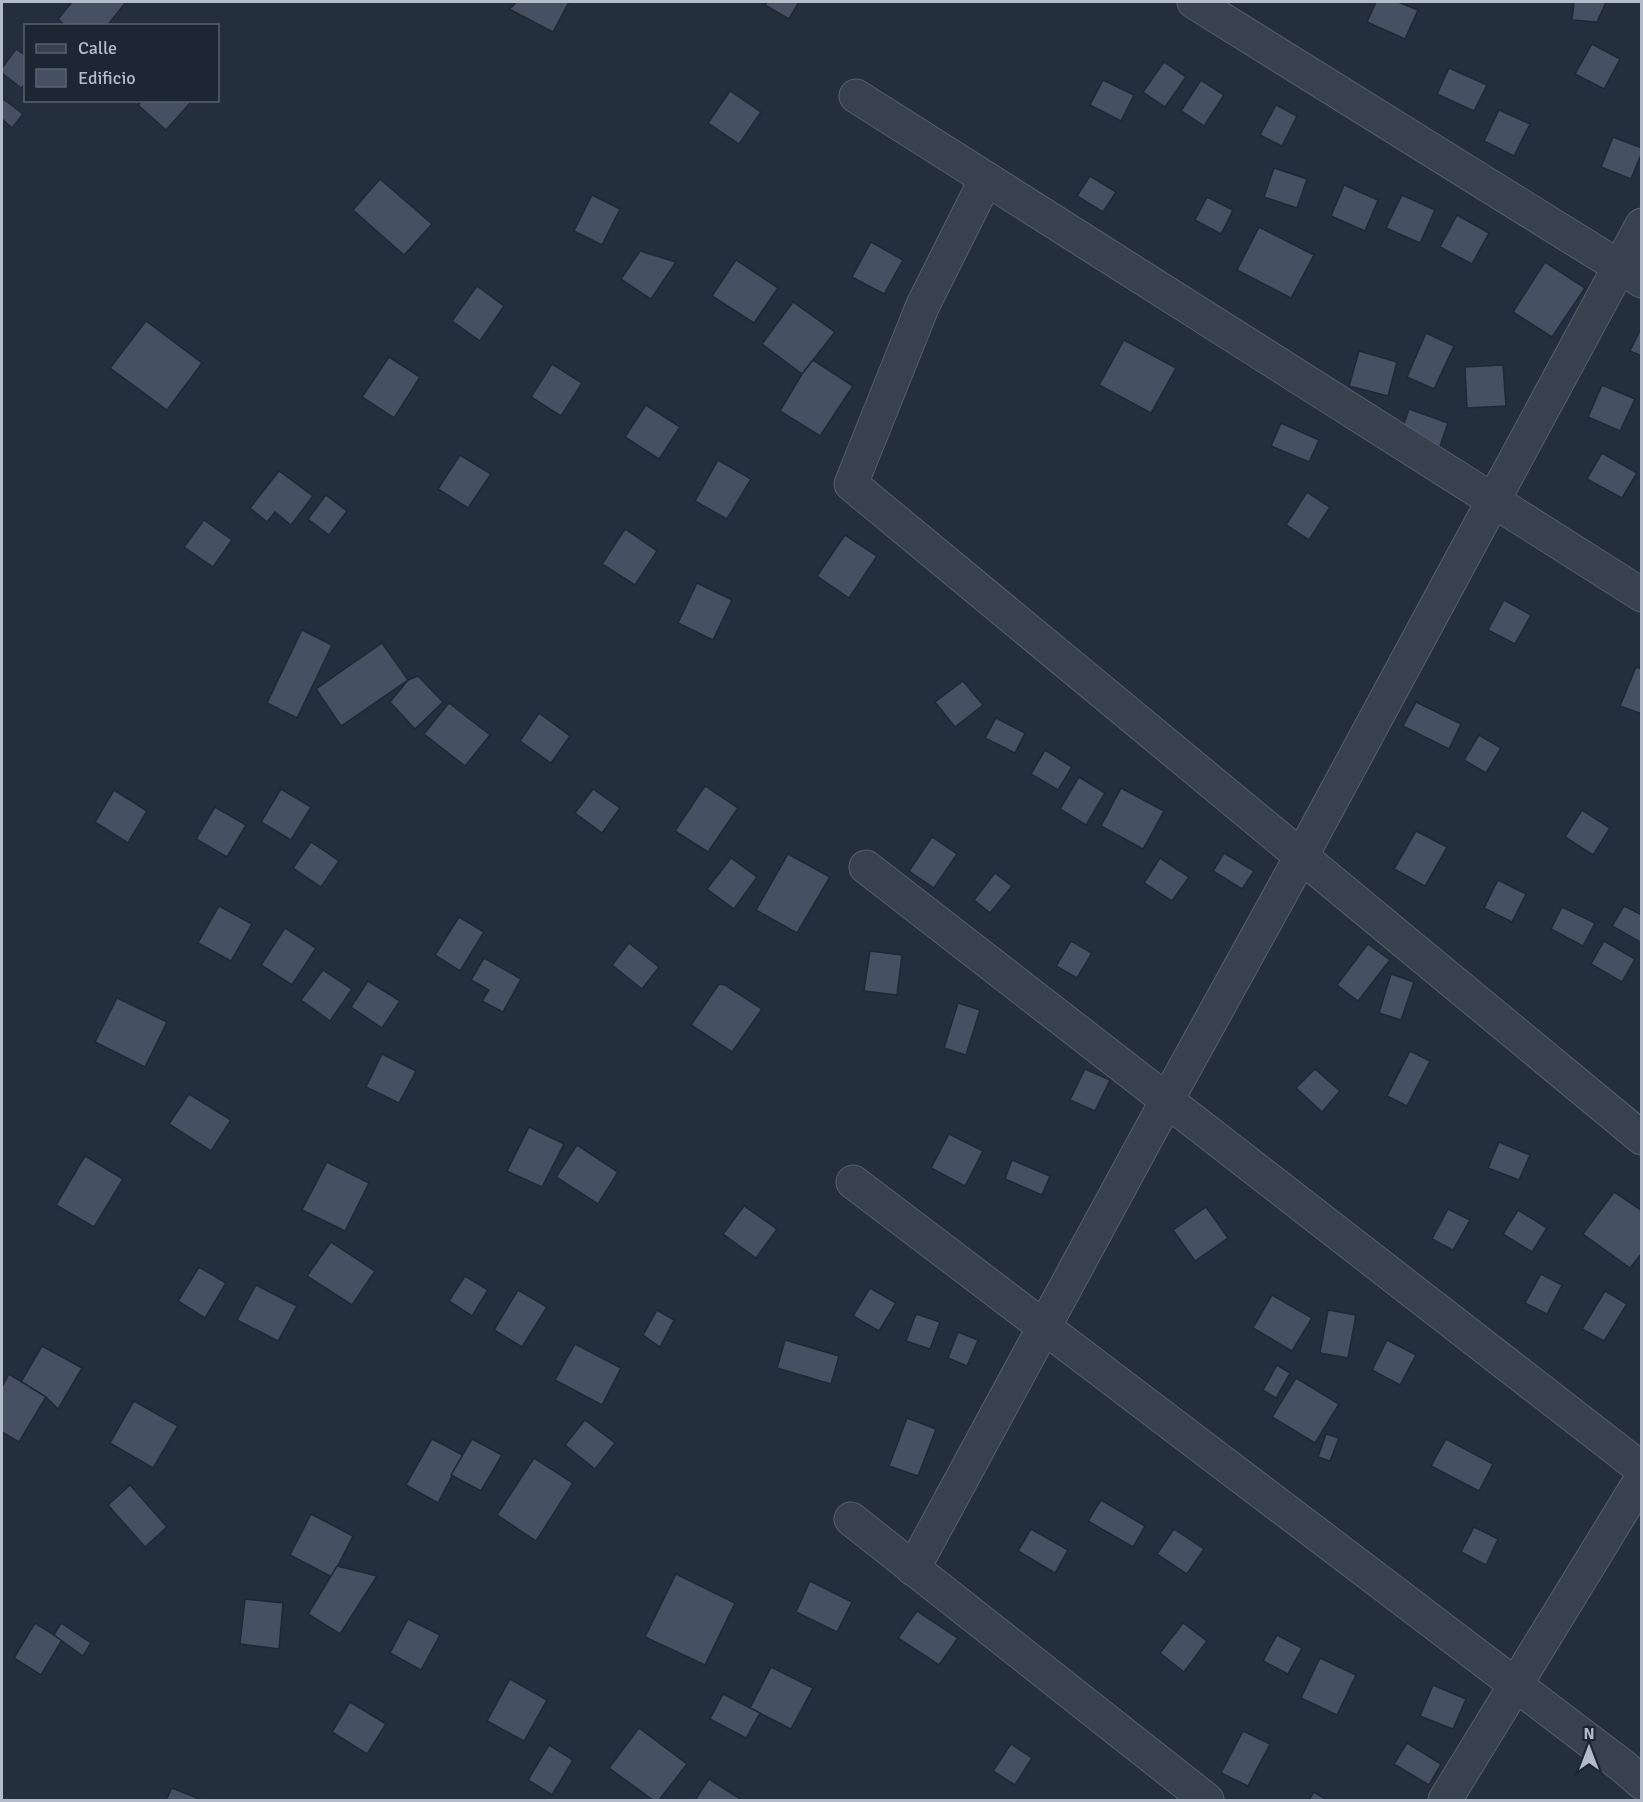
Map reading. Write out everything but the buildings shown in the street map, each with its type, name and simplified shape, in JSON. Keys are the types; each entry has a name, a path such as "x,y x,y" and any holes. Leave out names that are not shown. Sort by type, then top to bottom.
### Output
{"street":[{"path":"1194,2 1630,274"},
{"path":"856,96 1641,595"},
{"path":"986,179 923,305 851,484 1641,1138"},
{"path":"913,1569 1493,501 1630,274 1641,225"},
{"path":"866,867 1641,1469"},
{"path":"853,1182 1624,1767 1641,1783"},
{"path":"1446,1800 1641,1479"},
{"path":"851,1519 1207,1800"}]}
